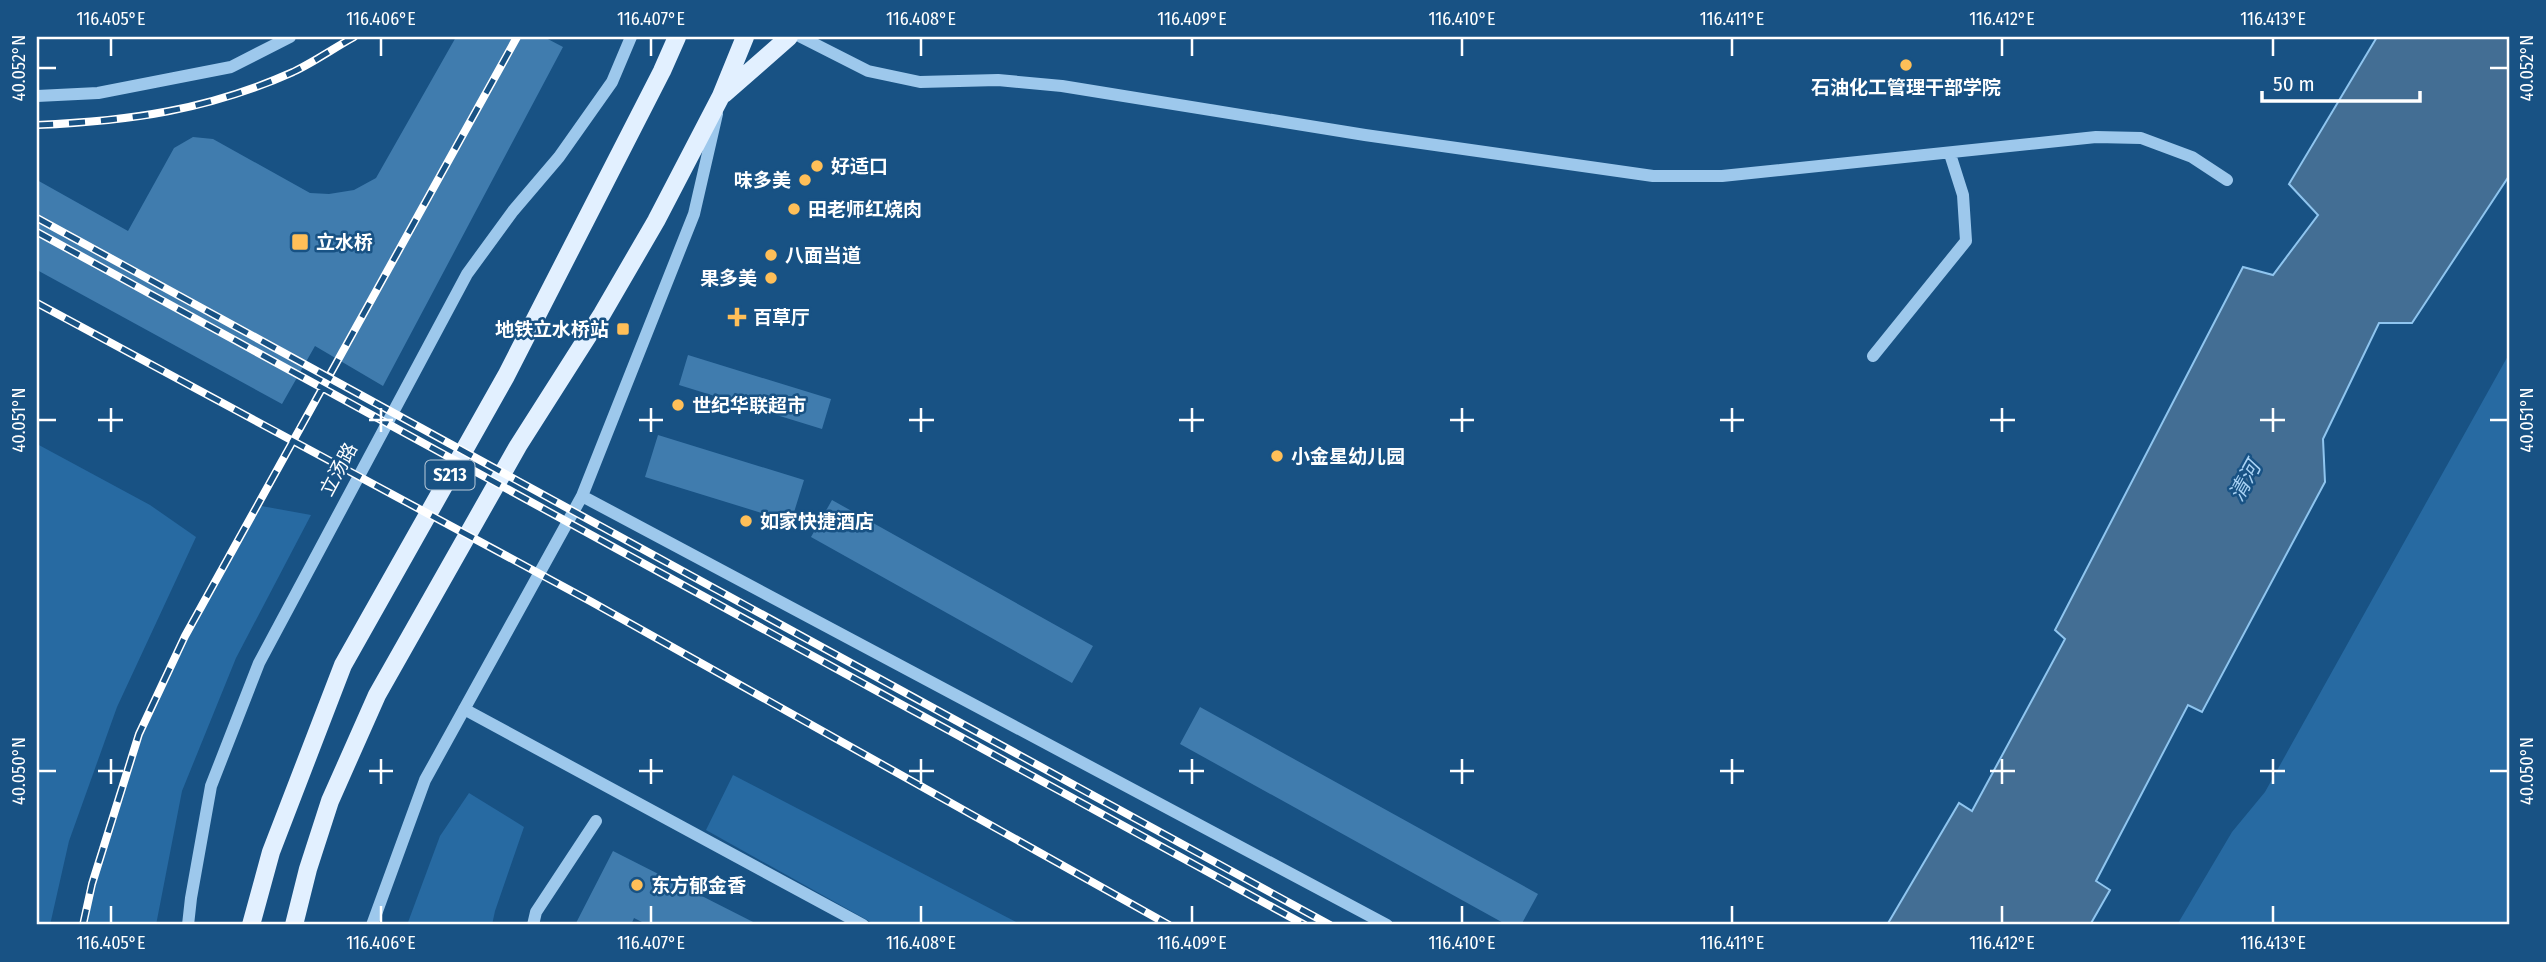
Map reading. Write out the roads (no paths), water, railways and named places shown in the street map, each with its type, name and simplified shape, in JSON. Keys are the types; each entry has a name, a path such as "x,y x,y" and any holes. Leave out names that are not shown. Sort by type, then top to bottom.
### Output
{"main road":[{"name":"S213","path":"251,925 271,852 343,665 506,376 677,37"},
{"name":"S213","path":"294,925 308,869 330,801 377,695 518,446 602,314 656,221 721,96 745,37"},
{"path":"721,96 789,37"}],"street":[{"path":"37,96 98,93 231,67 290,37"},
{"name":"立汤路","path":"188,925 211,786 259,663 467,274 513,211 559,157 612,82 631,37"},
{"path":"801,37 868,71 920,82 998,80 1062,86 1365,135 1653,176 1722,176 2096,137 2141,138 2192,157 2227,180"},
{"name":"S213","path":"372,925 425,780 582,496 694,214 721,96"},
{"path":"1874,356 1966,241 1963,195 1951,154"},
{"path":"582,496 1387,925"},
{"path":"464,709 863,925"},
{"path":"533,925 536,912 596,821"}],"water":[{"name":"清河","path":"2377,37 2509,37 2509,176 2412,323 2379,323 2323,439 2325,482 2202,712 2188,705 2096,881 2110,890 2090,925 1887,925 1959,803 1972,811 2065,639 2055,630 2243,267 2273,275 2318,215 2289,184"}],"railway":[{"path":"37,125 136,116 230,96 293,72 354,37"},
{"path":"83,925 92,884 139,734 185,636 517,37"},
{"path":"37,218 1330,925"},
{"path":"37,232 1305,925"},
{"path":"37,303 590,601 1169,925"}],"place":[{"name":"石油化工管理干部学院","path":"1906,65"},
{"name":"好适口","path":"817,166"},
{"name":"味多美","path":"805,180"},
{"name":"田老师红烧肉","path":"794,209"},
{"name":"立水桥","path":"300,242"},
{"name":"八面当道","path":"771,255"},
{"name":"果多美","path":"771,278"},
{"name":"百草厅","path":"737,317"},
{"name":"地铁立水桥站","path":"623,329"},
{"name":"世纪华联超市","path":"678,405"},
{"name":"小金星幼儿园","path":"1277,456"},
{"name":"如家快捷酒店","path":"746,521"},
{"name":"东方郁金香","path":"637,885"}]}
